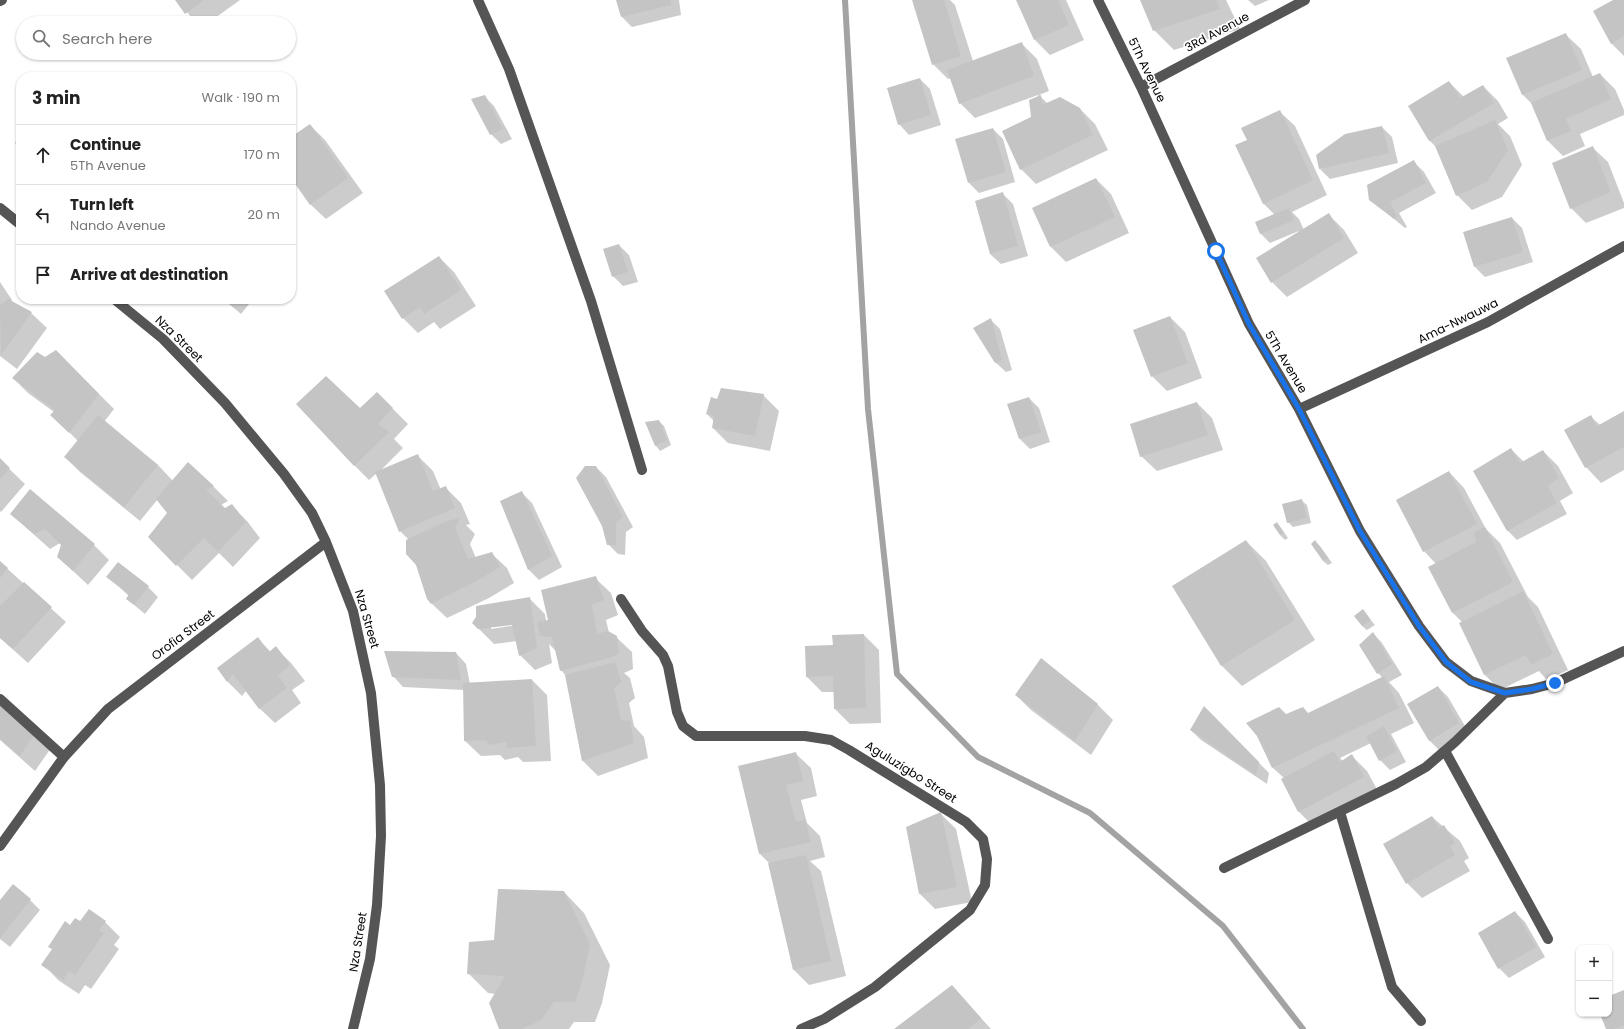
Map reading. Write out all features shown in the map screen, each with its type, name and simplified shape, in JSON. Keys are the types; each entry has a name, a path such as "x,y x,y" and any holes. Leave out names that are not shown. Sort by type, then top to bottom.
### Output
{"street":[{"path":"478,0 509,69 591,301 642,470"},
{"name":"5Th Avenue","path":"1098,0 1141,87 1249,324 1299,409 1360,531 1419,626 1446,662 1471,682 1505,693"},
{"name":"3Rd Avenue","path":"1141,87 1305,0"},
{"path":"0,208 16,221"},
{"name":"Ama-Nwauwa","path":"1299,409 1488,322 1624,246"},
{"name":"Nza Street","path":"120,304 163,339 225,403 284,474 312,513 326,542 353,611 371,693 380,785 380,836 377,905 370,959 353,1029"},
{"name":"Orofia Street","path":"0,846 64,757 108,709 326,542"},
{"name":"Aguluzigbo Street","path":"621,599 642,630 663,655 668,666 677,712 683,726 696,736 805,736 831,740 966,822 983,839 987,859 985,885 970,910 875,987 824,1019 801,1029"},
{"path":"1224,868 1340,812 1420,771 1445,751 1505,693 1532,689 1555,683 1624,651"},
{"path":"0,699 64,757"},
{"path":"1445,751 1548,939"},
{"path":"1340,812 1392,987 1421,1020"}],"building":[{"path":"175,0 204,0 185,14"},
{"path":"616,0 671,0 671,5 621,17"},
{"path":"912,0 944,0 961,56 932,65"},
{"path":"1016,0 1058,0 1069,25 1034,40"},
{"path":"1140,0 1216,0 1220,9 1153,31"},
{"path":"1613,0 1624,0 1624,36 1611,44 1593,11"},
{"path":"1566,33 1582,70 1522,95 1506,58"},
{"path":"1022,42 1034,76 959,104 947,70"},
{"path":"1600,73 1611,99 1566,119 1571,131 1547,141 1531,103"},
{"path":"920,78 931,115 898,125 887,88"},
{"path":"1449,81 1460,98 1483,85 1494,103 1429,141 1408,106"},
{"path":"485,95 503,129 490,135 471,99"},
{"path":"1041,95 1042,105 1060,97 1080,108 1093,135 1020,170 1002,131 1031,117 1029,100"},
{"path":"1280,110 1313,180 1263,204 1235,145 1247,140 1241,128"},
{"path":"1495,120 1508,150 1487,182 1456,196 1435,146"},
{"path":"310,124 348,178 310,205 296,185 296,134"},
{"path":"1382,126 1389,153 1319,169 1316,155 1345,134"},
{"path":"993,128 1006,172 968,183 955,139"},
{"path":"1593,146 1611,192 1570,209 1552,163"},
{"path":"1414,160 1426,183 1390,202 1397,217 1394,219 1369,200 1367,185"},
{"path":"1096,178 1115,217 1050,247 1032,208"},
{"path":"1003,192 1018,246 990,254 975,201"},
{"path":"1289,208 1294,220 1260,234 1255,222"},
{"path":"1329,213 1344,238 1271,283 1256,258"},
{"path":"1512,217 1523,252 1474,267 1463,232"},
{"path":"619,244 628,272 612,277 603,249"},
{"path":"439,256 461,290 424,314 420,307 402,319 384,291"},
{"path":"8,299 32,312 1,355 0,303 1,305"},
{"path":"1170,316 1188,363 1151,377 1133,330"},
{"path":"991,318 1002,360 995,363 973,328"},
{"path":"56,350 99,394 69,433 50,415 55,410 12,378 37,352 45,357"},
{"path":"326,376 360,408 377,392 393,408 378,424 389,432 354,466 296,404"},
{"path":"721,388 764,394 755,436 712,428 714,416 706,414 711,397 717,399"},
{"path":"1029,397 1041,432 1019,439 1007,404"},
{"path":"1197,402 1208,435 1140,457 1130,424"},
{"path":"1624,411 1624,447 1585,468 1564,430 1591,415 1597,426"},
{"path":"98,415 158,465 124,507 64,457"},
{"path":"659,420 667,440 655,446 645,422"},
{"path":"1511,448 1520,463 1543,450 1559,478 1548,486 1557,503 1507,531 1473,471"},
{"path":"418,454 433,491 446,486 455,508 399,532 375,472"},
{"path":"0,458 10,468 0,480"},
{"path":"188,462 214,486 206,490 225,508 232,504 246,522 218,552 204,538 176,566 148,537 167,513 156,499"},
{"path":"585,466 596,466 623,517 616,522 616,545 607,545 602,526 576,478"},
{"path":"1449,471 1477,524 1423,552 1396,500"},
{"path":"30,489 95,544 73,571 57,557 61,545 45,529 34,534 10,514"},
{"path":"522,491 552,556 528,570 500,501"},
{"path":"1302,499 1307,518 1287,523 1282,504"},
{"path":"460,518 455,528 468,559 492,552 500,567 473,583 431,604 427,599 416,565 406,554 406,540 447,521"},
{"path":"1277,522 1284,533 1280,535 1273,525"},
{"path":"1485,527 1513,582 1452,613 1428,567 1476,542 1474,532"},
{"path":"1246,540 1295,620 1221,666 1172,586"},
{"path":"1315,540 1328,558 1323,561 1311,544"},
{"path":"0,561 8,568 0,578"},
{"path":"118,562 149,586 134,605 126,599 129,594 106,577"},
{"path":"596,576 604,600 592,605 597,634 608,631 617,636 619,653 612,657 560,671 552,637 540,636 537,622 548,620 541,590"},
{"path":"24,582 52,607 13,649 0,638 0,606"},
{"path":"1523,591 1553,654 1531,665 1526,655 1484,675 1459,623"},
{"path":"530,597 537,648 519,656 512,625 478,629 472,623 476,617 476,606"},
{"path":"1363,609 1371,620 1362,626 1354,616"},
{"path":"1373,632 1392,664 1377,674 1359,645"},
{"path":"864,634 866,708 834,709 833,676 806,677 805,646 833,645 832,635"},
{"path":"258,637 269,652 276,646 290,665 278,675 287,688 259,709 233,674 227,682 217,668"},
{"path":"384,651 456,652 461,680 392,677"},
{"path":"1041,658 1098,704 1075,741 1015,695"},
{"path":"615,662 621,682 614,688 621,720 630,721 634,743 582,761 565,675"},
{"path":"1384,676 1399,708 1272,768 1257,736 1246,723 1279,707 1286,714 1303,707 1308,713"},
{"path":"532,679 536,746 507,748 506,742 489,745 486,740 464,741 463,683"},
{"path":"1438,686 1459,723 1429,741 1407,704"},
{"path":"0,703 36,732 20,756 0,739"},
{"path":"1204,706 1259,762 1256,775 1190,730"},
{"path":"1384,726 1397,751 1379,761 1366,736"},
{"path":"1334,751 1340,762 1352,754 1364,777 1298,812 1281,779"},
{"path":"796,752 803,781 786,785 796,822 805,820 811,842 759,854 738,766"},
{"path":"941,812 957,887 919,894 906,827"},
{"path":"1432,816 1439,828 1444,825 1455,843 1450,846 1455,855 1406,884 1383,844"},
{"path":"806,855 831,961 793,970 768,863"},
{"path":"13,884 31,899 0,938 0,900"},
{"path":"498,889 564,891 590,944 582,982 575,1002 554,1002 541,1020 522,1029 499,1029 489,1003 505,976 467,974 469,942 494,940"},
{"path":"89,909 106,921 99,930 104,933 75,975 69,971 63,980 41,965 52,949 48,947 65,921 70,925 75,918 80,921"},
{"path":"1515,911 1536,947 1498,969 1478,933"},
{"path":"952,985 981,1018 968,1029 894,1029"},
{"path":"1624,990 1624,1025 1614,1029 1606,1029 1601,1017 1612,1017 1612,995"}],"waterway":[{"path":"845,0 868,409 897,674 978,757 1090,813 1223,926 1303,1029"}],"route":[{"path":"1216,251 1249,324 1299,409 1360,531 1419,626 1446,662 1471,682 1505,693 1532,689 1555,683"}]}
